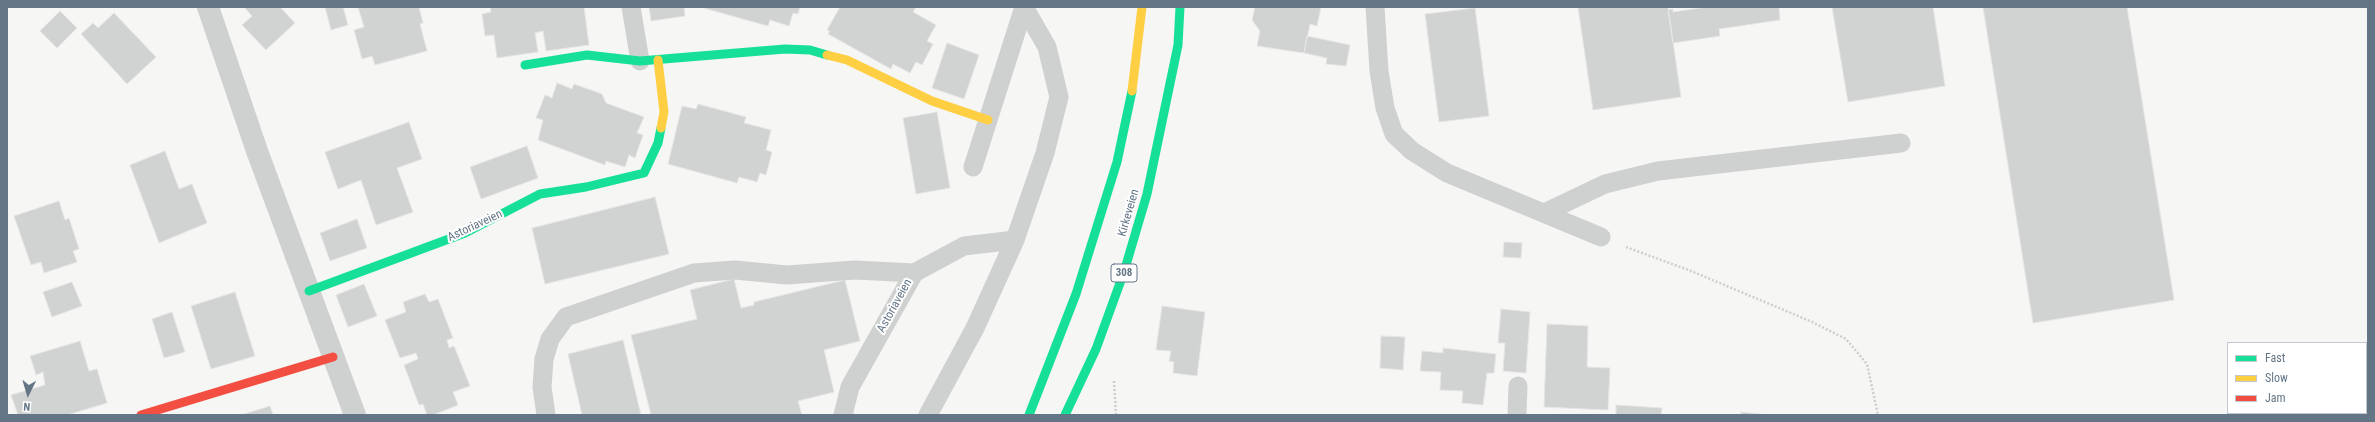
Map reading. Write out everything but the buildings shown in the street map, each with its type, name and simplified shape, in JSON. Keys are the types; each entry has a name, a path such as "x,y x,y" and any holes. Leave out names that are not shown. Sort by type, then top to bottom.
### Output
{"street":[{"path":"208,7 257,151 355,415"},
{"path":"1029,415 1076,294 1117,162 1131,97 1142,7"},
{"name":"Kirkeveien","path":"1065,415 1096,349 1124,272 1147,194 1178,45 1180,7"},
{"path":"525,65 587,55 649,60 785,49 810,50 847,60 932,101 988,120"},
{"name":"Astoriaveien","path":"309,291 465,233 540,194 586,187 644,173 658,143 664,112 649,60"},
{"path":"141,415 334,358"}],"lane":[{"path":"631,7 649,60"},
{"path":"973,167 1024,7"},
{"path":"928,415 975,328 1015,240 1045,153 1059,97 1047,47 1024,7"},
{"path":"1375,7 1385,108 1394,134 1412,151 1447,172 1601,237"},
{"path":"1544,213 1604,184 1658,171 1901,143"},
{"name":"Astoriaveien","path":"843,415 850,387 914,273 964,246 1015,240"},
{"path":"546,415 542,387 544,359 550,339 566,317 694,273 735,270 787,275 855,270 914,273"},
{"path":"1517,415 1518,386"}],"path":[{"path":"1601,237 1691,271 1810,322 1846,340 1867,364 1878,415"}],"traffic: fast":[{"path":"1065,415 1096,349 1124,272 1147,194 1178,45 1180,7"},
{"path":"525,65 587,55 640,61 785,49 810,50 827,55"},
{"path":"1029,415 1076,294 1117,162 1132,91"},
{"path":"309,291 465,233 540,194 586,187 644,173 658,143 661,128"}],"traffic: slow":[{"path":"1132,91 1142,7"},
{"path":"827,55 847,60 932,101 988,120"},
{"path":"658,60 664,112 661,128"}],"traffic: jam":[{"path":"141,415 333,357"}]}
